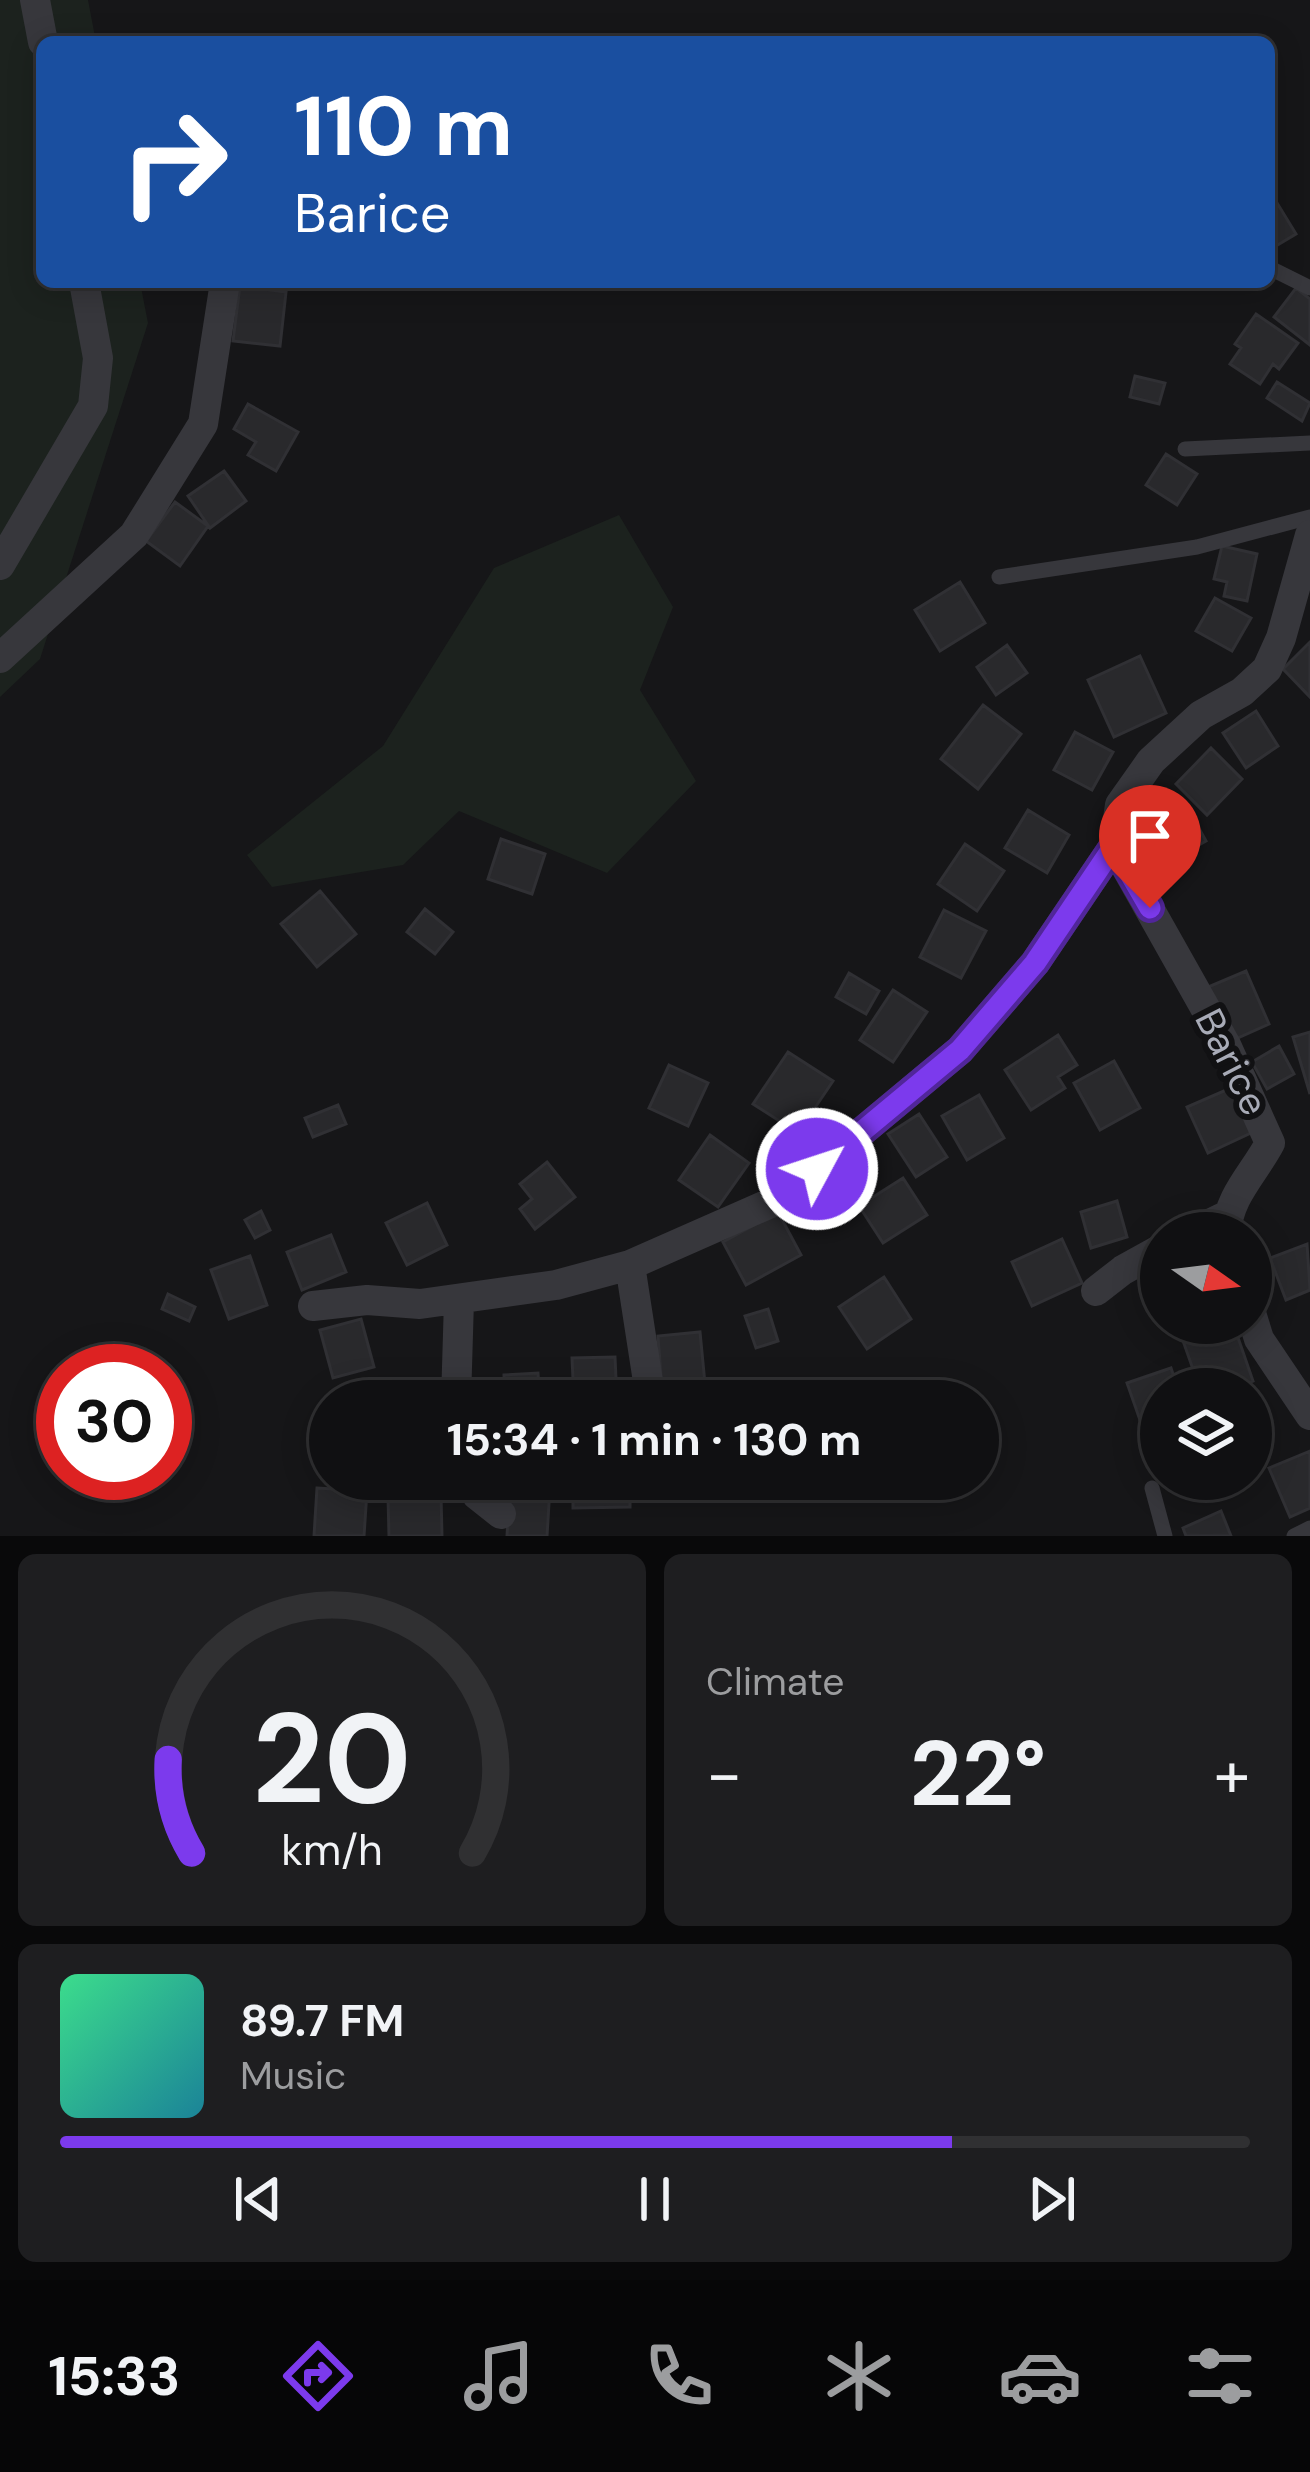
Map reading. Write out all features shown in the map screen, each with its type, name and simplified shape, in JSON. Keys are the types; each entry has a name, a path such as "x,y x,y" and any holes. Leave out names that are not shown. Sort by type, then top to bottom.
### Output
{"street":[{"path":"35,0 42,36"},
{"path":"0,565 93,406 98,358 86,288"},
{"path":"0,658 134,535 203,424 224,288"},
{"path":"313,1306 367,1300 420,1304 556,1285 630,1265 782,1198 960,1050 1035,963 1114,846 1120,805 1151,761 1201,715 1242,692 1267,669 1281,638 1310,535"},
{"name":"Barice","path":"1114,846 1264,1122 1270,1143 1236,1192 1230,1212"},
{"path":"1096,1291 1140,1261"},
{"path":"630,1265 648,1380"},
{"path":"457,1380 459,1300"},
{"path":"1262,1344 1310,1414"},
{"path":"484,1500 502,1514"}],"lane":[{"path":"1275,270 1310,288"},
{"path":"1185,449 1310,443"},
{"path":"999,577 1197,548 1310,517"},
{"path":"1155,1500 1165,1536"},
{"path":"1294,1536 1310,1528"}],"shaded area":[{"path":"0,0 88,0 95,36 36,36 36,288 141,288 148,323 40,659 0,697"},
{"path":"619,515 673,607 640,690 696,781 607,873 459,811 403,865 272,887 247,855 383,746 494,568"}],"building":[{"path":"1275,200 1296,234 1275,246"},
{"path":"240,288 286,292 280,346 233,341"},
{"path":"1296,288 1310,299 1310,345 1274,317"},
{"path":"1256,314 1298,343 1279,369 1273,364 1260,384 1230,364 1241,348 1235,344"},
{"path":"1135,376 1165,383 1159,404 1130,397"},
{"path":"1277,382 1310,403 1302,421 1267,398"},
{"path":"248,404 298,432 276,471 248,455 256,442 234,429"},
{"path":"1166,454 1197,474 1177,505 1146,485"},
{"path":"224,471 246,501 210,528 188,496"},
{"path":"175,502 208,526 180,566 146,541"},
{"path":"1222,546 1257,554 1247,601 1224,596 1227,582 1214,579"},
{"path":"960,582 985,623 940,651 915,610"},
{"path":"1215,598 1251,618 1232,651 1196,631"},
{"path":"1310,642 1310,697 1283,669"},
{"path":"1007,645 1027,673 996,695 977,667"},
{"path":"1140,656 1166,713 1114,737 1088,680"},
{"path":"983,705 1021,734 978,789 941,759"},
{"path":"1256,711 1278,746 1246,768 1223,733"},
{"path":"1075,732 1113,752 1092,790 1054,770"},
{"path":"1211,748 1242,779 1207,815 1176,784"},
{"path":"1028,810 1069,835 1047,873 1005,848"},
{"path":"1191,814 1206,841 1178,857 1163,829"},
{"path":"501,839 545,854 532,894 488,879"},
{"path":"965,844 1004,871 977,911 938,884"},
{"path":"320,891 356,934 317,967 281,924"},
{"path":"425,909 453,932 435,954 407,932"},
{"path":"944,910 986,931 961,978 920,957"},
{"path":"1246,971 1269,1024 1231,1041 1208,987"},
{"path":"849,973 879,991 866,1014 836,997"},
{"path":"893,990 927,1012 893,1062 860,1040"},
{"path":"1310,1032 1310,1094 1293,1037"},
{"path":"1058,1035 1077,1065 1058,1077 1065,1088 1031,1110 1005,1070"},
{"path":"1279,1046 1294,1074 1267,1089 1252,1062"},
{"path":"788,1052 833,1081 798,1133 753,1104"},
{"path":"1114,1061 1140,1108 1100,1130 1074,1083"},
{"path":"669,1065 708,1083 688,1126 649,1108"},
{"path":"1233,1087 1253,1132 1208,1153 1187,1107"},
{"path":"979,1095 1004,1138 967,1160 942,1116"},
{"path":"338,1105 346,1124 313,1137 305,1118"},
{"path":"919,1114 947,1157 916,1177 888,1134"},
{"path":"710,1135 749,1163 718,1207 679,1180"},
{"path":"547,1162 575,1197 535,1229 520,1209 532,1199 520,1184"},
{"path":"903,1178 927,1215 883,1243 859,1206"},
{"path":"1117,1201 1127,1237 1091,1248 1081,1212"},
{"path":"427,1203 447,1245 407,1265 386,1223"},
{"path":"261,1211 270,1230 255,1238 245,1220"},
{"path":"778,1212 801,1255 746,1285 723,1242"},
{"path":"331,1235 346,1272 302,1290 287,1252"},
{"path":"1062,1239 1082,1283 1032,1306 1012,1262"},
{"path":"1307,1244 1310,1290 1286,1300 1272,1257"},
{"path":"250,1256 267,1305 229,1319 211,1270"},
{"path":"884,1277 911,1319 867,1349 839,1307"},
{"path":"168,1294 195,1307 189,1321 162,1309"},
{"path":"768,1309 778,1341 756,1348 745,1316"},
{"path":"361,1319 374,1367 333,1378 320,1330"},
{"path":"700,1332 705,1380 661,1380 658,1336"},
{"path":"1184,1344 1240,1344 1249,1368 1193,1368"},
{"path":"615,1357 616,1380 573,1380 572,1358"},
{"path":"538,1373 538,1380 504,1380 504,1375"},
{"path":"1140,1379 1140,1420 1127,1383"},
{"path":"1310,1451 1310,1508 1290,1517 1272,1467"},
{"path":"316,1500 366,1500 364,1536 314,1536"},
{"path":"388,1500 441,1500 442,1536 389,1536"},
{"path":"509,1500 549,1500 547,1536 507,1536"},
{"path":"573,1500 630,1500 630,1507 573,1508"},
{"path":"1221,1511 1231,1536 1186,1536 1183,1528"}],"route":[{"path":"817,1169 960,1050 1035,963 1114,846 1150,908"}]}
